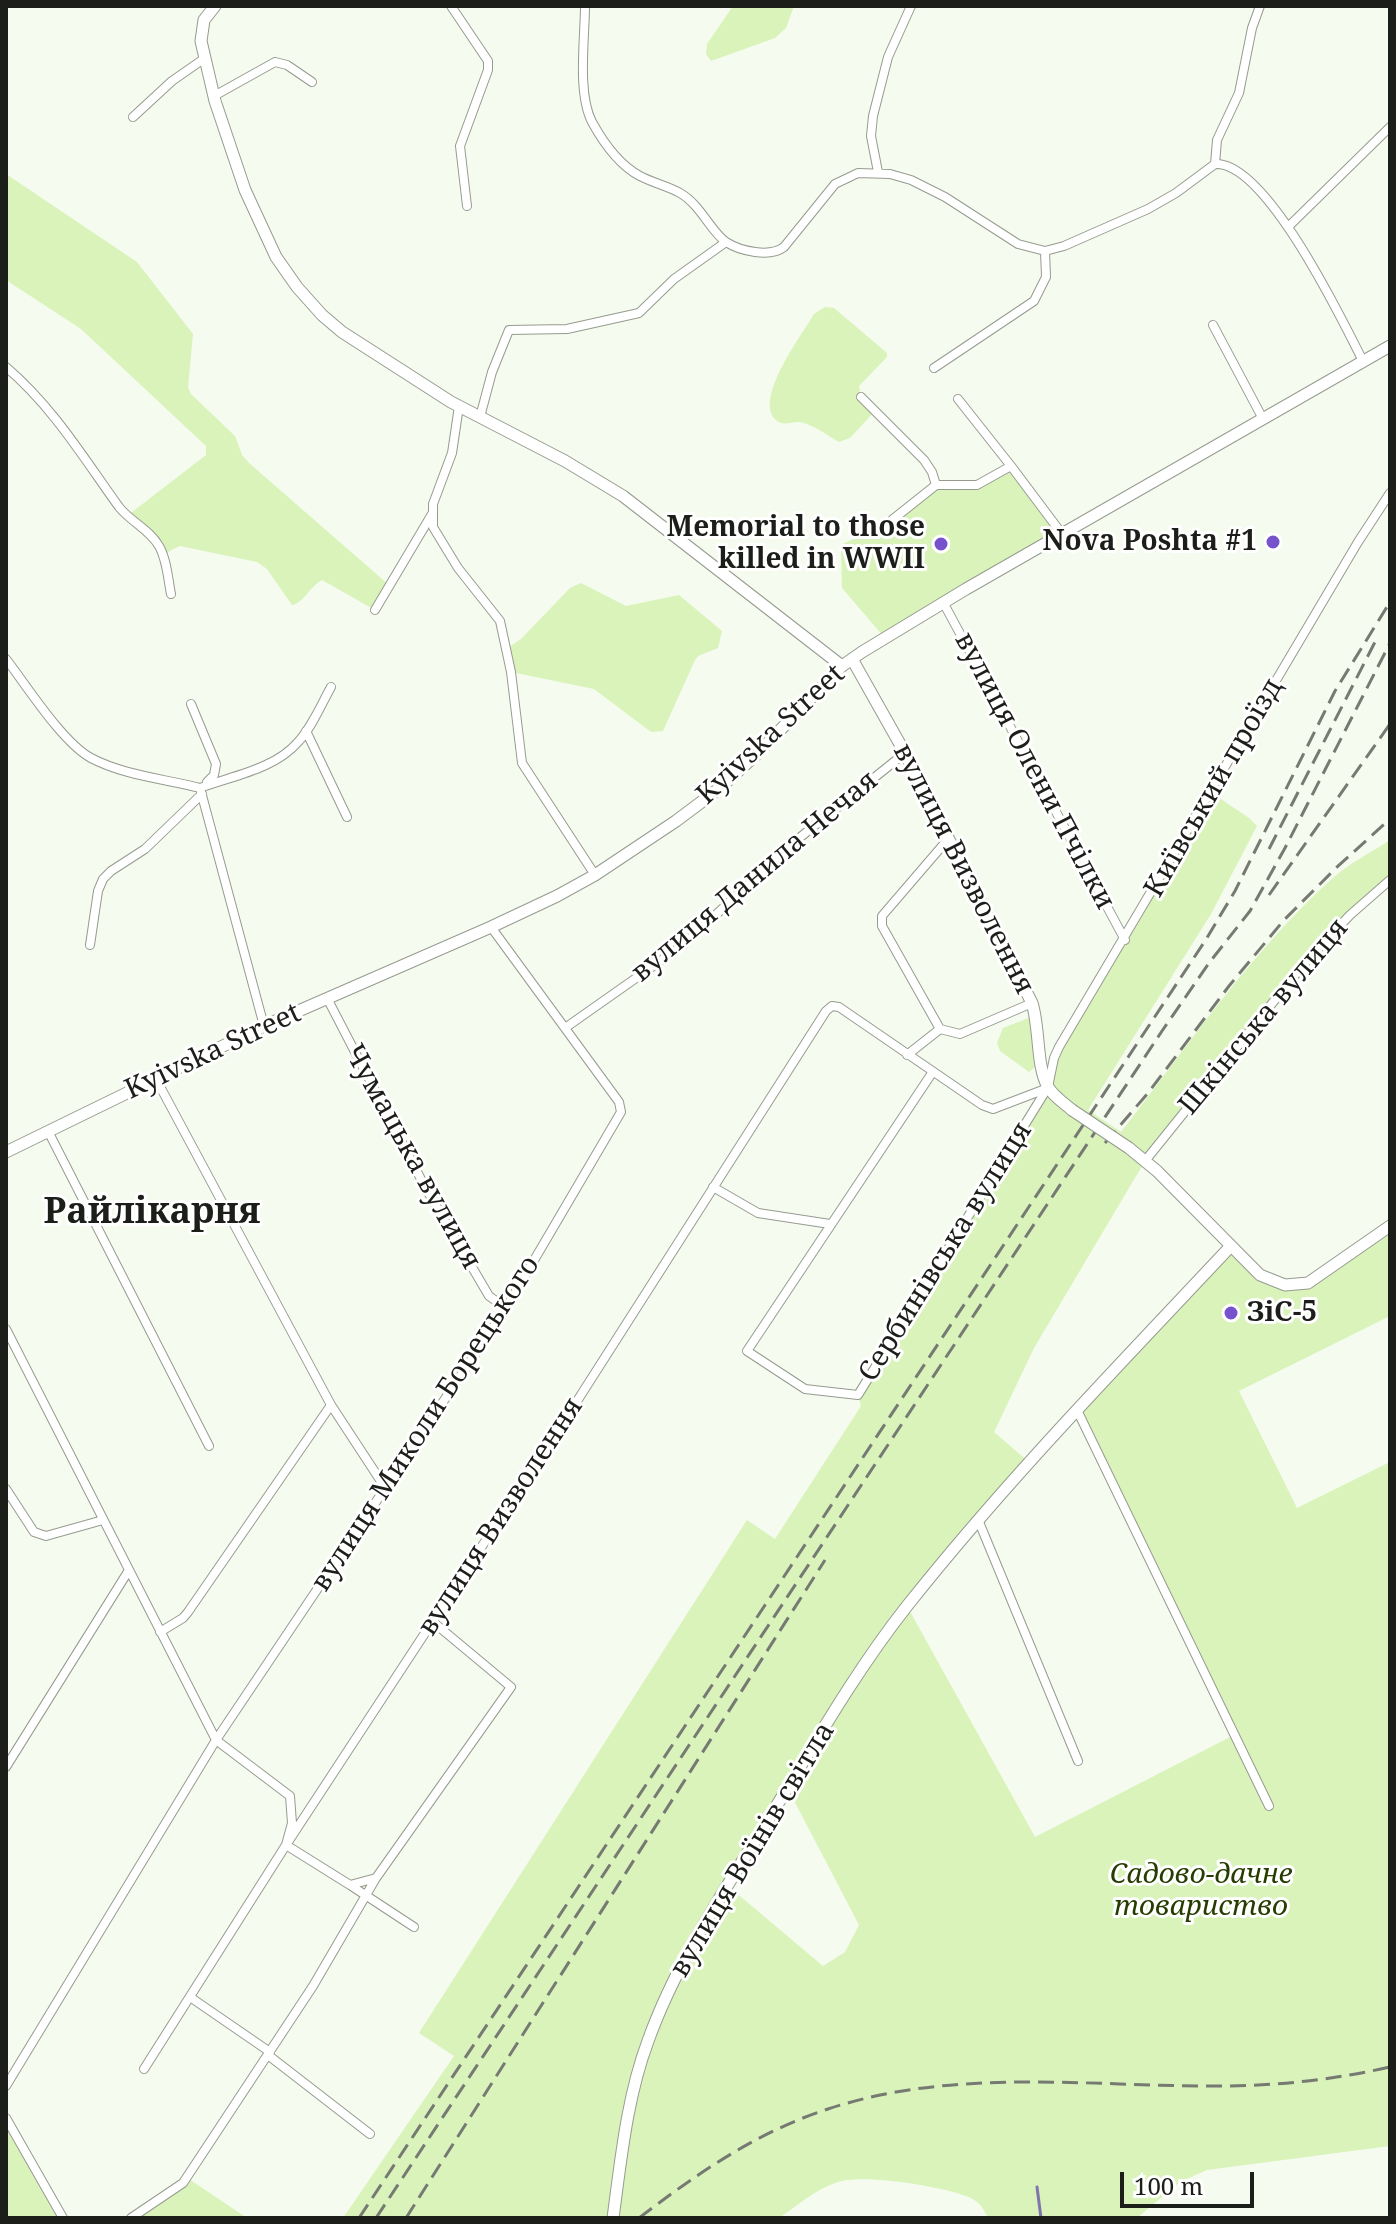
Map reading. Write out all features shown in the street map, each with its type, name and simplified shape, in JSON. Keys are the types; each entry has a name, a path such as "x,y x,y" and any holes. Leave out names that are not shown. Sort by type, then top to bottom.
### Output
{"street":[{"path":"215,6 204,20 201,41 214,96 245,190 276,257 297,287 342,332 459,406 565,461 623,496 847,662"},
{"path":"451,6 488,61 488,70 460,146 467,206"},
{"path":"585,6 584,84 590,118 596,129 609,149 638,175 681,193 700,210 726,242 764,254 775,253 784,247 835,184 850,175 866,171 911,180 945,197 1018,244 1045,251 1064,246 1148,209 1221,163 1264,195 1288,227 1319,277 1363,361"},
{"path":"878,172 871,126 888,57 911,6"},
{"path":"1215,164 1217,140 1239,93 1252,28 1260,6"},
{"path":"133,117 172,81 205,58"},
{"path":"214,96 275,62 287,65 312,82"},
{"path":"1288,227 1390,127"},
{"path":"480,417 492,372 509,330 567,329 639,313 674,279 726,242"},
{"path":"934,368 1034,301 1046,277 1045,251"},
{"path":"1213,325 1263,419"},
{"name":"Kyivska Street","path":"6,1152 264,1026 491,927 595,875 720,788 847,662 943,602 1390,346"},
{"path":"6,367 41,399 103,480 119,507 159,546 171,594"},
{"path":"861,397 924,460 936,485"},
{"path":"958,399 1062,534"},
{"path":"375,610 432,513 452,453 459,406"},
{"path":"892,520 936,485 977,485 1011,466"},
{"name":"Київський проїзд","path":"1048,1087 1059,1047 1390,493"},
{"path":"432,513 433,527 441,544 502,625 520,753 526,773 595,875"},
{"name":"вулиця Олени Пчілки","path":"943,602 1125,940"},
{"path":"6,659 64,734 83,752 110,766 201,791 274,760 295,746 331,687"},
{"name":"вулиця Визволення","path":"286,1845 826,1011 832,1006 839,1007 932,1073 993,1109 1048,1087 1032,1003 905,753 847,662"},
{"path":"90,945 98,891 103,879 145,849 214,775 216,764 191,704"},
{"path":"306,731 347,817"},
{"name":"вулиця Данила Нечая","path":"565,1028 683,945 798,839 905,753"},
{"path":"201,791 264,1026"},
{"path":"949,838 882,916 882,926 940,1029 960,1034 1032,1003"},
{"name":"Шкінська вулиця","path":"1145,1161 1303,965 1350,915 1390,880"},
{"path":"491,927 565,1028"},
{"name":"Чумацька вулиця","path":"327,998 425,1187 489,1296 506,1308"},
{"name":"вулиця Миколи Борецького","path":"6,2086 216,1740 506,1308 621,1112 619,1102 565,1028"},
{"path":"907,1055 940,1029"},
{"path":"713,1187 758,1213 830,1224 932,1073"},
{"path":"156,1079 331,1405 386,1489"},
{"path":"1048,1087 1072,1110 1145,1161 1230,1247 1268,1280 1294,1285 1316,1279 1390,1226"},
{"name":"Сербинівська вулиця","path":"830,1224 747,1351 805,1389 858,1395 1048,1087"},
{"path":"48,1131 209,1446"},
{"name":"вулиця Воїнів світла","path":"613,2218 623,2144 647,2043 690,1949 824,1729 889,1630 979,1522 1077,1410 1230,1247"},
{"path":"6,1329 216,1740 290,1796 292,1823 286,1845 144,2069"},
{"path":"160,1632 188,1612 331,1405"},
{"path":"1077,1410 1269,1806"},
{"path":"6,1489 34,1532 40,1535 103,1520"},
{"path":"979,1522 1078,1761"},
{"path":"6,1767 129,1570"},
{"path":"131,2218 183,2183 313,1986 376,1878 511,1687 433,1622"},
{"path":"286,1845 414,1927"},
{"path":"350,1885 376,1878"},
{"path":"190,1997 269,2053 370,2134"},
{"path":"6,2118 63,2218"}],"green space":[{"path":"733,6 794,6 786,28 775,38 711,61 706,54 707,44"},
{"path":"6,174 137,262 193,334 188,387 191,394 235,436 242,455 249,463 389,585 375,610 322,580 292,605 267,569 257,562 180,546 163,557 159,546 127,516 206,455 206,446 81,329 6,280"},
{"path":"825,307 834,308 887,353 887,357 859,386 861,397 875,411 850,438 839,442 805,423 779,422 771,410 771,398 782,367 814,314"},
{"path":"1011,466 1062,534 885,638 842,588 841,545 892,520 936,485 972,485"},
{"path":"581,583 626,606 679,595 722,631 718,648 695,660 663,731 651,732 594,689 511,672 506,649 521,639 570,588"},
{"name":"Садово-дачне товариство","path":"1212,793 1257,826 1211,914 1088,1110 1121,1132 1276,935 1334,877 1390,840 1390,880 1350,915 1145,1161 1034,1348 994,1432 1030,1463 907,1606 1035,1837 1234,1735 1077,1410 1230,1247 1253,1268 1294,1285 1390,1226 1390,1316 1239,1391 1297,1508 1390,1462 1390,2146 1207,2170 1180,2182 1137,2218 988,2218 978,2203 962,2194 866,2179 830,2185 779,2218 343,2218 454,2056 419,2033 747,1520 775,1539 861,1406 858,1395 1048,1087 1054,1058","holes":["788,1789 859,1925 845,1952 823,1966 728,1886"]},
{"path":"1036,1015 1042,1061 1029,1072 1000,1051 997,1043 1003,1028"},
{"path":"6,2118 63,2218 6,2218"},
{"path":"186,2177 247,2218 131,2218"}],"waterway":[{"path":"1037,2187 1041,2218"}],"railway":[{"path":"359,2218 1205,941 1235,891 1335,691 1390,602"},
{"path":"1269,849 1375,642"},
{"path":"376,2218 1162,1031 1250,911 1390,643"},
{"path":"1269,895 1390,724"},
{"path":"1105,1143 1284,920 1390,819"},
{"path":"406,2218 825,1560"},
{"path":"639,2218 706,2170 777,2129 828,2109 874,2096 920,2088 1014,2082 1203,2086 1274,2084 1390,2067"}],"place":[{"name":"Nova Poshta #1","path":"1273,542"},
{"name":"Memorial to those killed in WWII","path":"941,544"},
{"name":"ЗіС-5","path":"1231,1313"}],"district":[{"name":"Райлікарня","path":"152,1213"}]}
